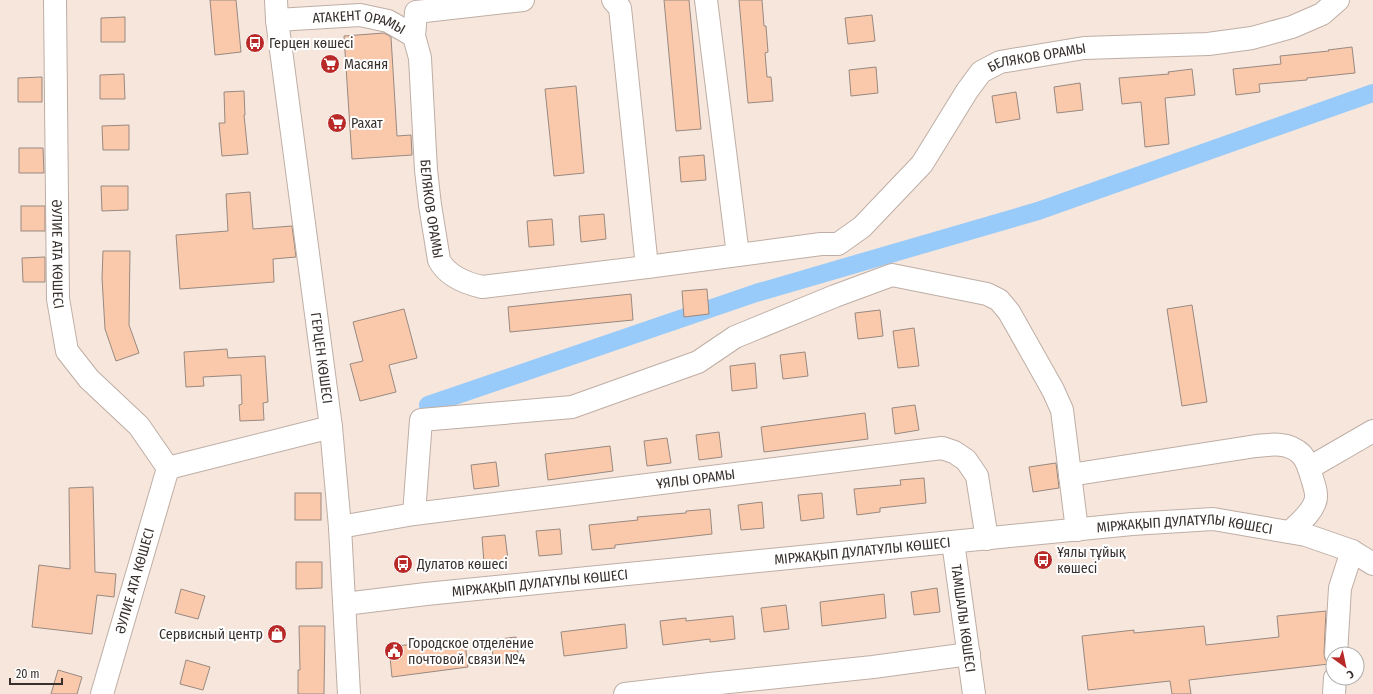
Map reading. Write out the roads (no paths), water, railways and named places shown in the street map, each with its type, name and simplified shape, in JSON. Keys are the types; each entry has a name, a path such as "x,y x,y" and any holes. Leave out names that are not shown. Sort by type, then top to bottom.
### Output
{"street":[{"name":"ӘУЛИЕ АТА КӨШЕСІ","path":"55,0 58,299 67,351 89,379 139,426 168,468 102,694"},
{"name":"АТАКЕНТ ОРАМЫ","path":"277,10 360,15 388,21 414,36 416,12 523,0"},
{"path":"613,0 620,8 647,267"},
{"path":"706,0 738,255"},
{"name":"БЕЛЯКОВ ОРАМЫ","path":"414,36 420,58 426,170 439,260 442,266 453,276 482,287 821,244 838,244 862,227 922,164 967,90 981,72 1000,62 1084,48 1208,44 1252,38 1292,27 1322,14 1338,0"},
{"name":"ГЕРЦЕН КӨШЕСІ","path":"277,10 331,427 340,526 349,694"},
{"path":"414,514 421,420 572,406 698,362 735,337 835,296 892,275 986,294 999,300 1009,312 1053,390 1062,410 1077,530"},
{"path":"168,468 331,427"},
{"path":"1309,468 1373,431"},
{"path":"1070,475 1274,444 1289,446 1303,456 1309,468 1315,486 1316,501 1310,513 1290,532"},
{"name":"ҰЯЛЫ ОРАМЫ","path":"340,526 414,514 942,448 954,452 966,460 977,476 987,539"},
{"name":"МІРЖАҚЫП ДУЛАТҰЛЫ КӨШЕСІ","path":"345,604 449,592 1132,524 1213,519 1306,535 1352,551 1373,564"},
{"name":"ТАМШАЛЫ КӨШЕСІ","path":"954,542 974,694"},
{"path":"1336,646 1340,588 1352,551"},
{"path":"625,694 873,667 968,654"}],"waterway":[{"path":"428,405 756,293 1038,211 1373,93"}],"place":[{"name":"Герцен көшесі","path":"255,43"},
{"name":"Масяня","path":"330,64"},
{"name":"Рахат","path":"337,123"},
{"name":"Ұялы тұйық көшесі","path":"1043,560"},
{"name":"Дулатов көшесі","path":"403,564"},
{"name":"Сервисный центр","path":"277,634"},
{"name":"Городское отделение почтовой связи №4","path":"394,651"}]}
